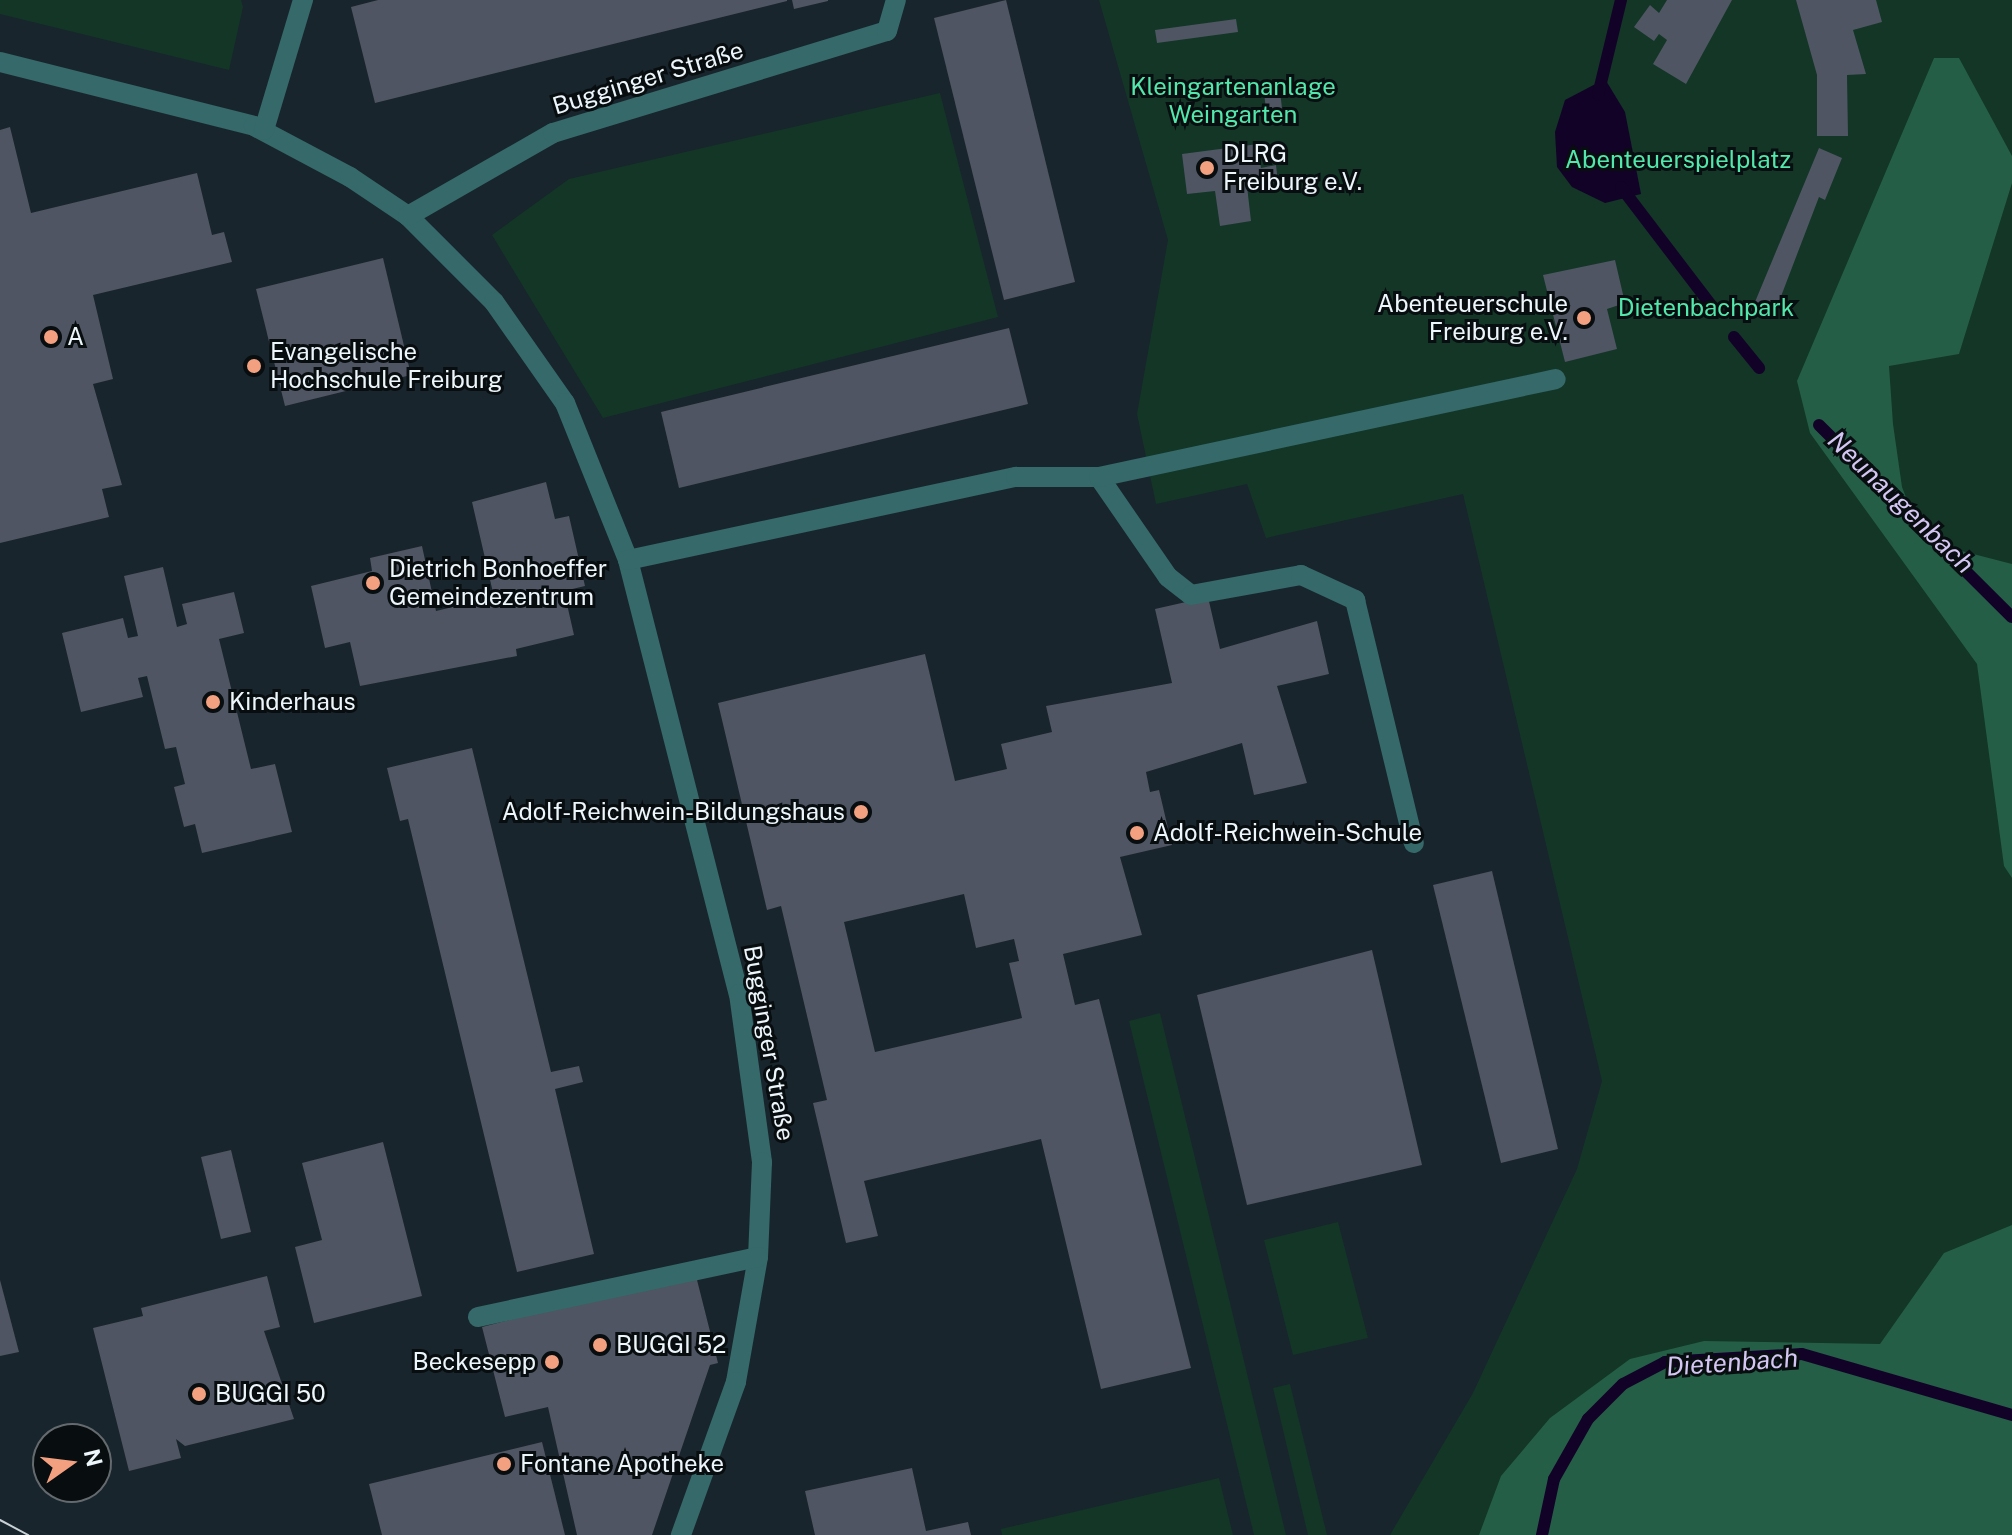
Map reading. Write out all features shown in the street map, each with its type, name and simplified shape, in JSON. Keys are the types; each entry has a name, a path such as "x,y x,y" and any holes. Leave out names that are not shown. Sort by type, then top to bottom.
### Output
{"street":[{"path":"264,130 303,0"},
{"name":"Bugginger Straße","path":"408,216 553,133 887,31 896,0"},
{"name":"Bugginger Straße","path":"0,62 264,130 408,216 494,302 565,403 628,560 739,994 762,1162 758,1257 736,1382 681,1535"},
{"path":"628,560 1016,477 1099,477 1556,379"},
{"path":"1099,477 1168,577 1191,595 1301,575 1355,600 1414,843"},
{"path":"478,1317 758,1257"}],"green space":[{"path":"0,0 241,0 243,7 229,70 0,14"},
{"name":"Dietenbachpark","path":"1099,0 2012,0 2012,1535 1390,1535 1473,1393 1577,1169 1602,1081 1463,494 1266,538 1247,484 1156,504 1137,414 1168,240"},
{"path":"1934,58 1959,58 2012,156 2012,183 1959,354 1889,366 1893,424 1902,487 1923,541 2012,564 2012,878 2004,866 1977,664 1810,433 1797,381"},
{"path":"940,93 998,317 603,418 492,235 569,179"},
{"path":"1160,1013 1286,1535 1254,1535 1129,1021"},
{"path":"1338,1222 1368,1338 1293,1355 1264,1240"},
{"path":"2012,1225 2012,1535 1479,1535 1501,1476 1550,1418 1630,1359 1704,1341 1880,1344 1944,1253"},
{"path":"1290,1384 1327,1535 1308,1535 1273,1388"},
{"path":"1219,1478 1233,1535 1002,1535 1001,1529"}],"shaded area":[{"path":"1605,79 1625,112 1641,194 1605,203 1572,187 1557,167 1555,132 1565,100"}],"building":[{"path":"378,0 787,1 375,103 351,7"},
{"path":"792,0 828,0 828,1 794,9"},
{"path":"1006,0 1075,282 1004,300 934,18"},
{"path":"1667,0 1732,0 1686,84 1653,64 1667,40 1659,34 1654,41 1634,27 1650,5 1659,13"},
{"path":"1796,0 1876,0 1882,22 1853,30 1866,74 1847,75 1848,136 1817,136 1817,75"},
{"path":"1236,19 1238,32 1157,43 1155,30"},
{"path":"1279,81 1283,118 1267,120 1263,83"},
{"name":"A","path":"10,127 31,213 197,173 212,235 224,232 232,262 93,295 113,379 93,384 122,485 102,489 109,517 0,543 0,130"},
{"path":"1258,144 1261,168 1276,165 1278,182 1247,186 1251,221 1220,226 1215,191 1187,194 1182,154"},
{"path":"1819,148 1842,158 1825,200 1819,197 1775,312 1755,302"},
{"path":"383,258 411,375 285,406 256,289"},
{"path":"1615,260 1625,303 1607,309 1617,349 1565,362 1543,275"},
{"path":"1009,328 1028,404 679,488 661,412"},
{"name":"Dietrich Bonhoeffer Gemeindezentrum","path":"546,482 555,519 569,516 585,586 564,591 574,635 516,649 517,656 360,686 350,642 325,648 311,586 372,571 370,558 422,546 436,611 494,597 472,502"},
{"path":"163,567 177,627 187,624 182,604 234,592 244,633 219,639 251,769 275,764 292,832 202,853 195,824 184,827 174,787 185,784 176,747 165,749 147,676 138,678 143,697 81,712 62,633 123,618 128,638 138,636 124,576"},
{"path":"1208,597 1220,649 1317,621 1329,674 1277,686 1307,783 1254,795 1242,743 1146,772 1150,792 1159,790 1172,845 1120,857 1142,935 1063,954 1075,1005 1099,999 1191,1368 1101,1389 1041,1139 864,1181 878,1236 846,1243 813,1103 827,1100 781,906 767,910 718,703 925,654 955,781 1007,769 1001,744 1052,732 1046,706 1172,683 1155,609","holes":["964,894 976,948 1014,939 1019,961 1009,963 1022,1018 875,1052 844,922"]},
{"path":"472,748 551,1072 579,1066 583,1082 555,1089 594,1254 517,1272 408,819 400,821 387,768"},
{"path":"1492,871 1558,1149 1501,1163 1433,885"},
{"path":"1372,950 1422,1165 1247,1205 1197,995"},
{"path":"383,1142 422,1296 314,1323 295,1247 322,1240 302,1163"},
{"path":"231,1150 251,1232 221,1239 201,1157"},
{"path":"695,1272 718,1363 710,1365 652,1535 577,1535 548,1407 505,1417 482,1327"},
{"name":"BUGGI 50","path":"267,1276 280,1327 264,1331 294,1419 185,1446 176,1439 181,1458 129,1471 93,1328 143,1316 141,1308"},
{"path":"0,1280 19,1352 0,1356"},
{"path":"542,1442 565,1535 382,1535 369,1484"},
{"path":"912,1468 926,1531 968,1522 971,1535 815,1535 805,1491"}],"waterway":[{"name":"Neunaugenbach","path":"1598,95 1621,0"},
{"name":"Neunaugenbach","path":"1621,187 1711,305"},
{"name":"Neunaugenbach","path":"1734,337 1759,368"},
{"name":"Neunaugenbach","path":"1819,425 2012,617"},
{"name":"Dietenbach","path":"1542,1535 1554,1479 1588,1419 1623,1384 1665,1362 1802,1354 2012,1415"}],"tram line":[{"path":"0,1520 28,1535"}],"place":[{"name":"DLRG Freiburg e.V.","path":"1207,168"},
{"name":"Abenteuerschule Freiburg e.V.","path":"1584,318"},
{"name":"A","path":"51,337"},
{"name":"Evangelische Hochschule Freiburg","path":"254,366"},
{"name":"Dietrich Bonhoeffer Gemeindezentrum","path":"373,583"},
{"name":"Kinderhaus","path":"213,702"},
{"name":"Adolf-Reichwein-Bildungshaus","path":"861,812"},
{"name":"Adolf-Reichwein-Schule","path":"1137,833"},
{"name":"BUGGI 52","path":"600,1345"},
{"name":"Beckesepp","path":"552,1362"},
{"name":"BUGGI 50","path":"199,1394"},
{"name":"Fontane Apotheke","path":"504,1464"}],"park label":[{"name":"Kleingartenanlage Weingarten","path":"1233,101"},
{"name":"Abenteuerspielplatz","path":"1678,160"}]}
